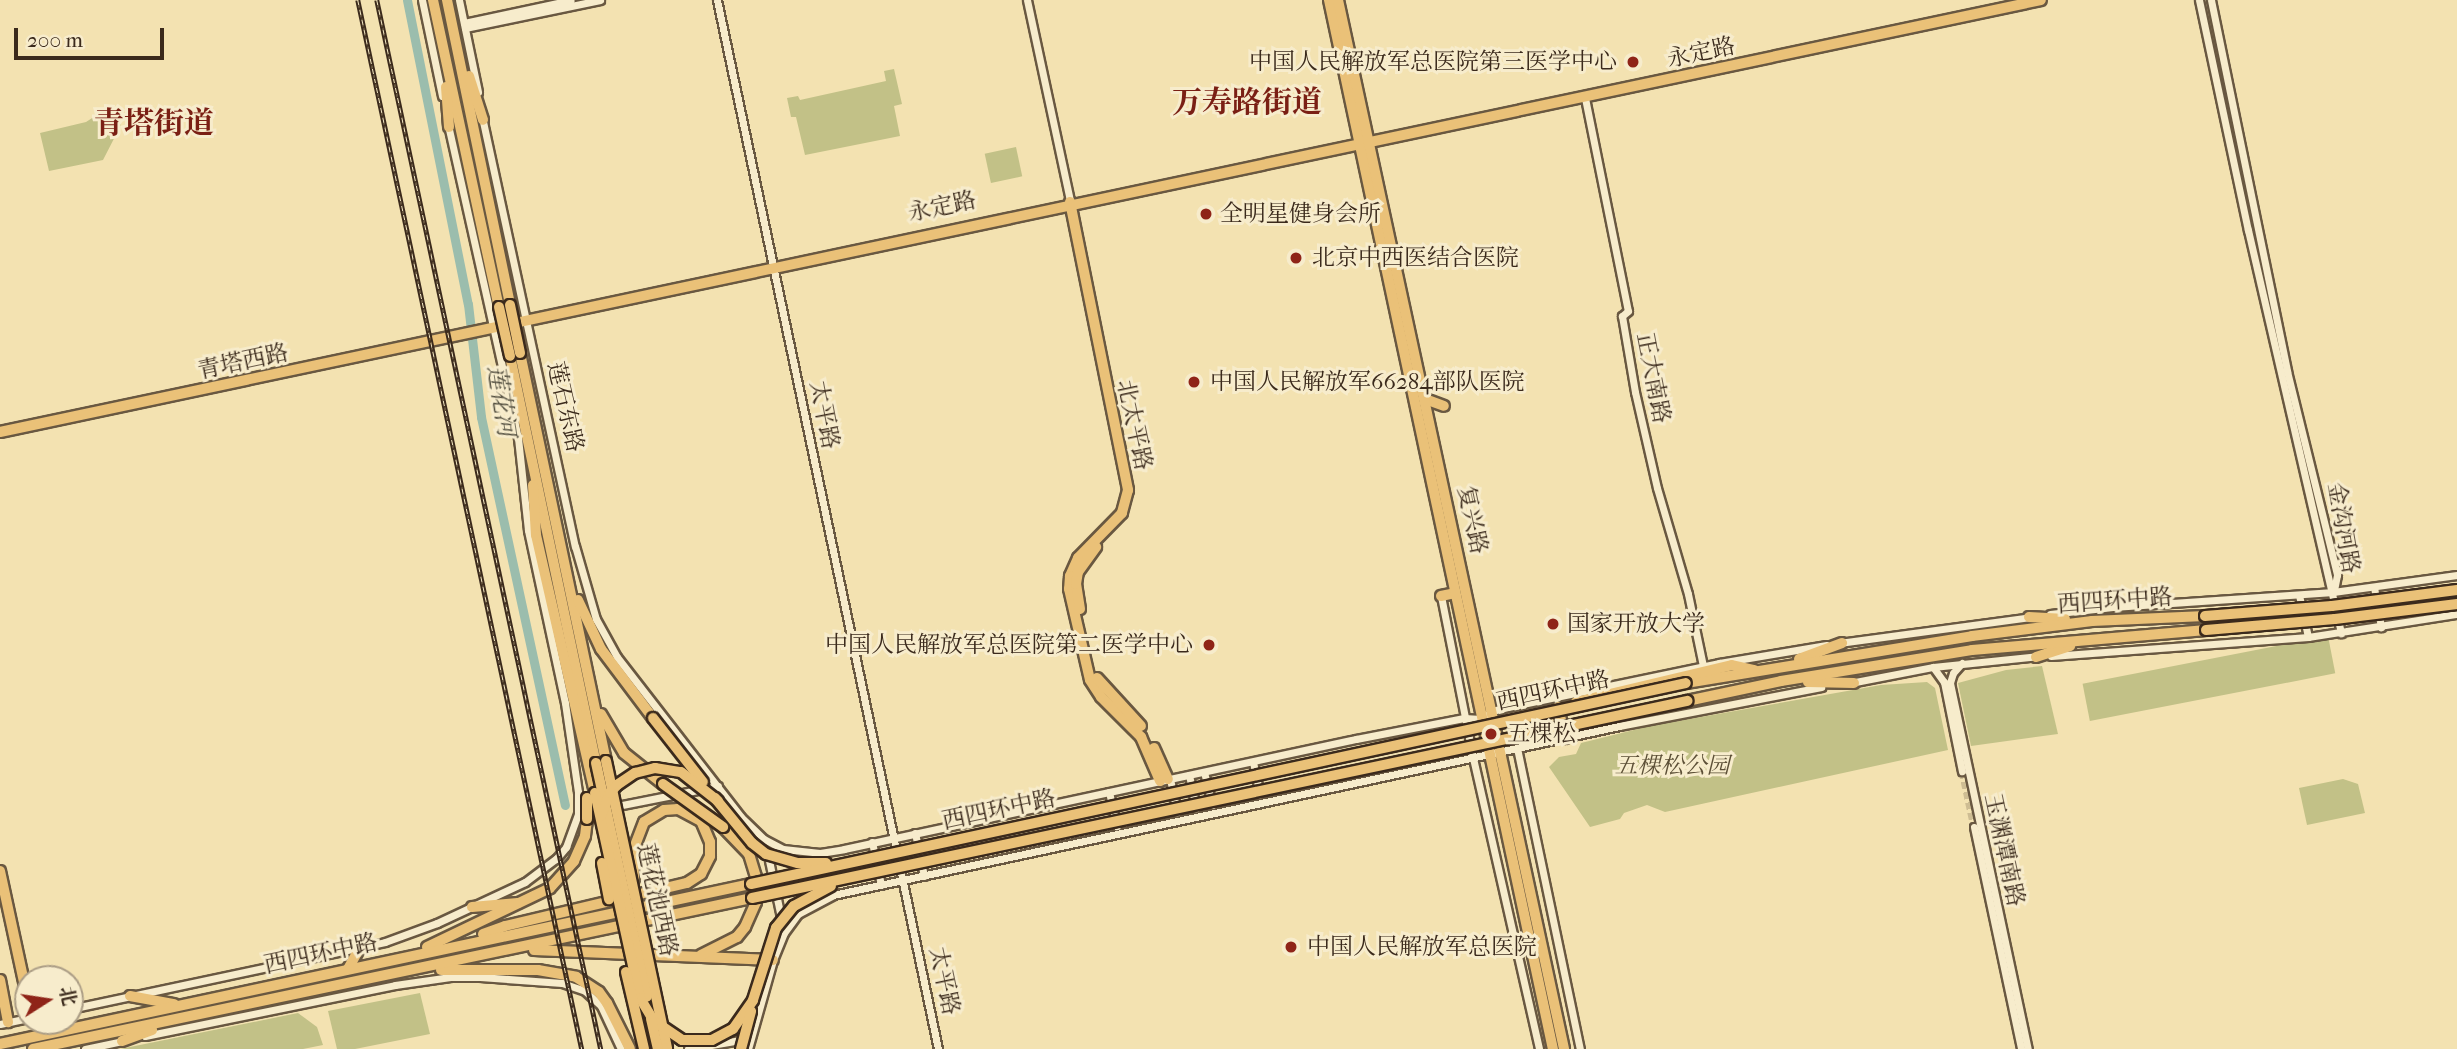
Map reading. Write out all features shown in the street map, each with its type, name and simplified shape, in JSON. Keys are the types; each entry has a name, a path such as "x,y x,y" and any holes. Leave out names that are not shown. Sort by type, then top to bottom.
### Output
{"highway":[{"path":"433,0 515,354"},
{"path":"447,0 461,27 483,120"},
{"name":"复兴路","path":"1329,0 1425,399 1564,1049"},
{"name":"复兴路","path":"1338,0 1363,141 1454,593 1553,1049"},
{"path":"461,27 504,306"},
{"path":"443,46 449,127"},
{"name":"莲石东路","path":"515,354 533,462 601,762"},
{"name":"莲石东路","path":"515,354 567,571 592,691 601,762"},
{"path":"533,462 536,535 582,739 591,795 640,998 654,1021 663,1030 682,1040 712,1040 733,1029 754,1000"},
{"path":"567,571 601,649 752,843 766,854 798,863 846,864"},
{"name":"西四环中路","path":"0,1044 450,947 505,926 667,895 751,884 1686,683 1972,636 2092,621 2332,606 2457,590"},
{"name":"西四环中路","path":"33,1049 1781,681 1972,650 2335,620 2457,604"},
{"path":"2029,617 2092,621"},
{"path":"2036,657 2092,640"},
{"path":"1777,667 1842,643"},
{"path":"1481,719 1493,715 1558,707 1732,665 1756,671"},
{"path":"1781,681 1854,682"},
{"path":"592,691 605,724 624,753 723,827 749,854 756,877 756,902 746,926 737,937 715,951 682,957"},
{"path":"1558,707 1565,738"},
{"name":"莲花池西路","path":"601,762 635,896 667,1049"},
{"name":"莲花池西路","path":"601,762 658,1049"},
{"path":"643,1049 600,853 603,806 610,793 625,778 655,768 681,772 718,801"},
{"path":"407,956 534,898 563,877 574,861 585,836 583,816 591,795"},
{"path":"635,896 633,850 638,833 653,815 678,809 691,814 707,830 710,856 706,867 694,880 667,895"},
{"path":"741,1049 770,940 784,917 804,899 850,877"},
{"path":"472,907 514,904 534,898"},
{"path":"348,969 360,947"},
{"path":"511,950 773,960"},
{"path":"410,971 538,970 563,973 588,983 599,992 614,1014 630,1049"},
{"path":"480,976 538,970"},
{"path":"131,996 180,1005"},
{"path":"122,1041 183,1018"}],"main road":[{"name":"永定路","path":"493,325 1363,141 1585,98 2041,0"},
{"name":"北太平路","path":"1071,204 1128,490 1122,513 1077,558 1070,576 1069,589 1090,680 1101,697 1141,737 1166,780"},
{"name":"青塔西路","path":"0,432 493,325"},
{"name":"青塔西路","path":"0,425 467,331"},
{"path":"1425,399 1444,406"},
{"path":"1441,596 1454,593"},
{"path":"0,871 20,965"},
{"path":"0,980 4,1023"}],"street":[{"path":"422,0 523,465 528,530 565,703 583,816 718,786"},
{"path":"459,0 461,27"},
{"path":"461,27 571,0"},
{"path":"461,27 600,0"},
{"name":"太平路","path":"717,0 938,1049"},
{"name":"北太平路","path":"1027,0 1071,204"},
{"name":"金沟河路","path":"2199,0 2268,321 2307,481 2326,578 2333,592"},
{"name":"金沟河路","path":"2211,0 2287,371 2337,576 2333,592"},
{"name":"正大南路","path":"1585,98 1628,311 1622,316 1635,392 1657,488 1688,594 1703,666"},
{"name":"莲石东路","path":"483,120 582,576 596,620 617,657 718,786"},
{"name":"西四环中路","path":"1493,715 1703,666 1842,643 2113,607 2333,592 2457,575"},
{"path":"2374,587 2381,627"},
{"path":"2333,592 2341,633"},
{"path":"2299,595 2308,637"},
{"path":"1441,596 1464,718 1539,1049"},
{"name":"西四环中路","path":"752,1038 773,960 784,933 798,915 816,902 833,895 1771,695 1962,663 2308,637 2457,614"},
{"name":"玉渊潭南路","path":"1962,663 1953,673 1950,683 2028,1049"},
{"name":"玉渊潭南路","path":"1933,667 1944,682 1962,771"},
{"name":"西四环中路","path":"718,786 741,817 764,839 795,852 820,853 1464,718 1481,719"},
{"path":"1517,748 1580,1049"},
{"path":"1252,762 1262,802"},
{"path":"1204,772 1213,813"},
{"path":"1189,775 1198,816"},
{"path":"1166,780 1179,820"},
{"path":"1109,792 1118,833"},
{"name":"西四环中路","path":"84,1006 360,947 416,932 525,882 556,859 583,816"},
{"name":"玉渊潭南路","path":"1974,827 2021,1049"},
{"path":"915,833 924,876"},
{"path":"764,839 784,933"},
{"path":"872,842 881,885"},
{"name":"西四环中路","path":"85,1049 395,985 450,977 480,976 562,983 585,990 601,1006 621,1049"},
{"path":"688,1049 752,1038 750,1049"}],"green space":[{"path":"894,69 902,104 894,106 900,136 805,155 796,117 791,117 787,98 798,96 800,100 886,81 884,71"},
{"path":"103,111 121,125 103,160 49,171 40,133 86,122"},
{"path":"1016,147 1022,176 991,183 985,154"},
{"path":"2328,636 2335,673 2090,721 2083,684"},
{"path":"2042,666 2058,734 1971,746 1958,683 2006,670"},
{"name":"五棵松公园","path":"1927,682 1935,688 1948,750 1665,812 1647,805 1624,813 1620,819 1590,827 1549,767 1559,757 1576,754 1581,743 1650,726 1881,685"},
{"path":"2343,779 2358,784 2365,813 2307,825 2299,788"},
{"path":"420,993 430,1034 355,1049 337,1049 328,1011"},
{"path":"298,1013 317,1027 323,1045 303,1049 120,1049"}],"waterway":[{"name":"莲花河","path":"407,0 468,304 481,417 565,805"}],"tunnel":[{"path":"1962,771 1974,827"}],"railway":[{"path":"358,0 582,1049"},
{"path":"377,0 601,1049"}],"place":[{"name":"中国人民解放军总医院第三医学中心","path":"1633,62"},
{"name":"全明星健身会所","path":"1206,214"},
{"name":"北京中西医结合医院","path":"1296,258"},
{"name":"中国人民解放军66284部队医院","path":"1194,382"},
{"name":"国家开放大学","path":"1553,624"},
{"name":"中国人民解放军总医院第二医学中心","path":"1209,645"},
{"name":"五棵松","path":"1491,734"},
{"name":"中国人民解放军总医院","path":"1291,947"}],"district":[{"name":"万寿路街道","path":"1247,103"},
{"name":"青塔街道","path":"154,124"}]}
